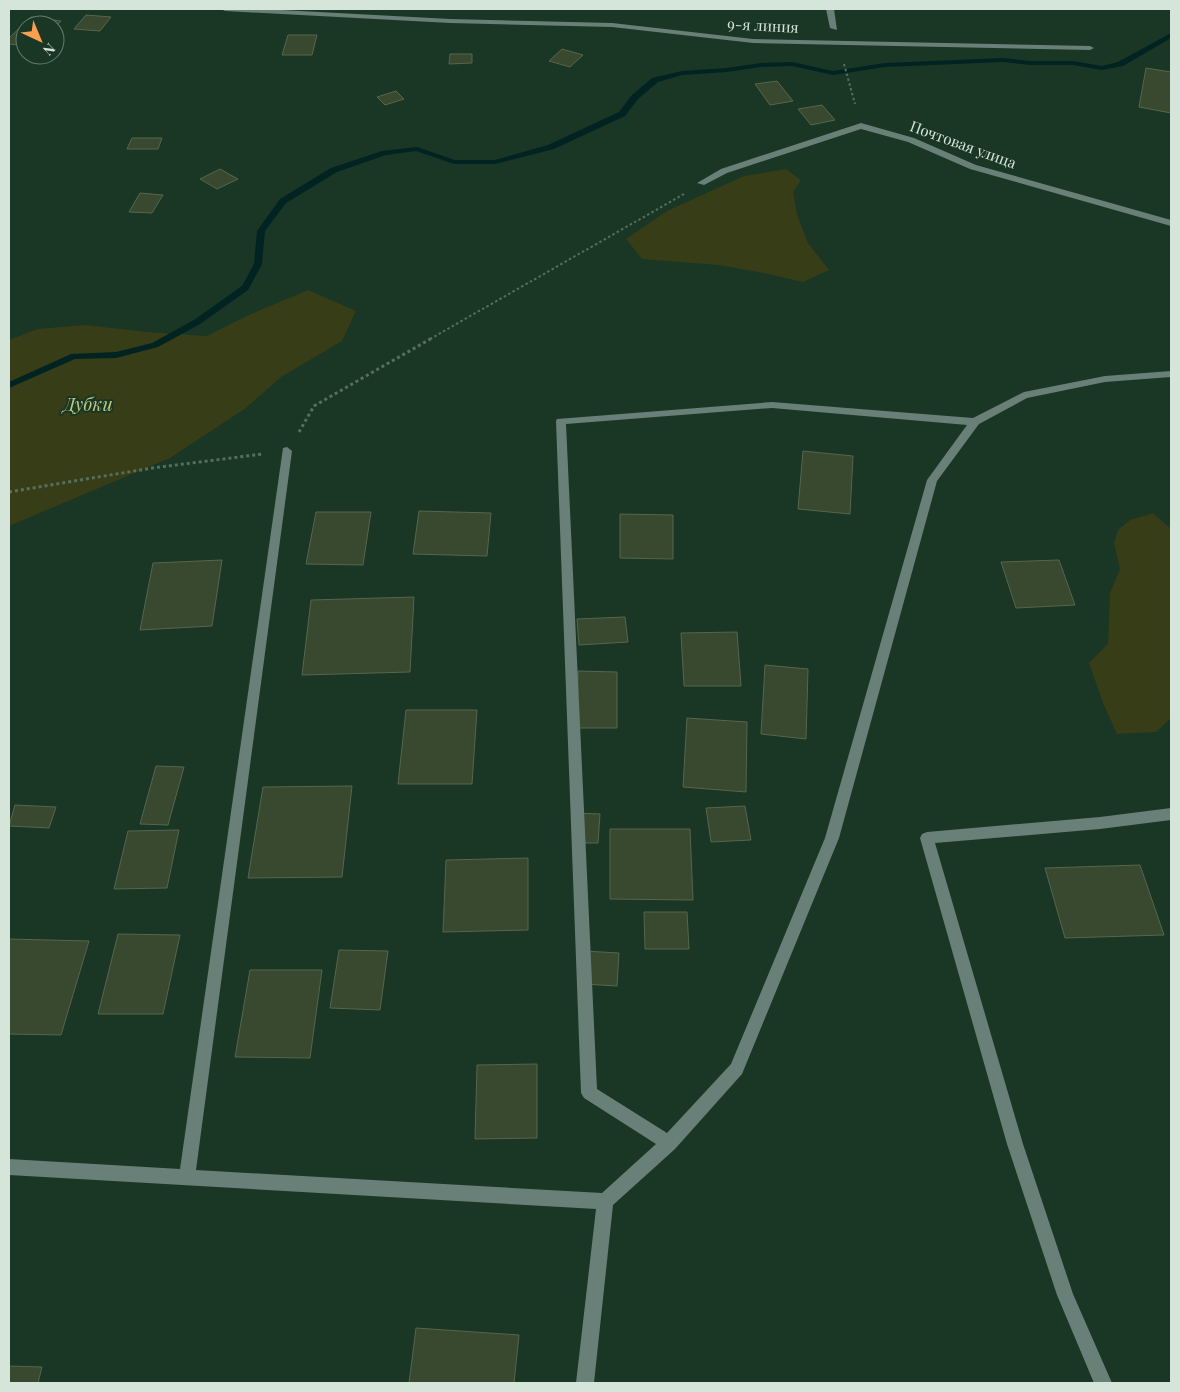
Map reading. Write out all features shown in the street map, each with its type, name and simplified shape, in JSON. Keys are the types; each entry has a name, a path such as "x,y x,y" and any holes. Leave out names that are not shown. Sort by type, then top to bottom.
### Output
{"street":[{"name":"9-я линия","path":"225,9 450,22 612,25 753,41 1090,48"},
{"path":"830,9 834,28"},
{"path":"702,183 724,171 861,126"},
{"name":"Почтовая улица","path":"861,126 911,140 973,167 1171,223"},
{"path":"585,1383 606,1201 669,1143 737,1069 832,838 932,480 975,422 1024,395 1105,379 1171,374"},
{"path":"669,1143 589,1093 561,421 772,405 975,422"},
{"path":"187,1178 287,451"},
{"path":"1103,1383 1065,1295 1015,1144 927,838 1100,823 1171,814"},
{"path":"9,1167 606,1201"}],"path":[{"path":"834,28 861,126"},
{"path":"9,492 152,468 287,451 314,406 702,183"}],"green space":[{"path":"786,169 801,180 793,192 797,214 808,243 829,270 803,282 718,265 642,259 626,239 667,211 744,176"},
{"name":"Дубки","path":"308,290 356,311 342,341 281,377 246,408 170,458 9,526 9,340 37,329 85,325 207,336 251,314"},
{"path":"1153,513 1171,529 1171,718 1156,732 1117,734 1103,703 1089,663 1108,644 1110,593 1120,569 1114,543 1118,530 1130,520"}],"building":[{"path":"86,15 111,17 100,31 74,29"},
{"path":"15,32 15,45 9,44 9,38"},
{"path":"288,35 317,35 312,55 282,55"},
{"path":"562,49 583,55 570,67 549,61"},
{"path":"450,54 472,54 472,63 449,64"},
{"path":"1146,68 1171,72 1171,113 1139,107"},
{"path":"777,81 793,101 770,105 755,84"},
{"path":"396,91 404,99 385,105 377,97"},
{"path":"822,105 835,120 811,125 798,109"},
{"path":"132,138 162,138 158,149 127,149"},
{"path":"220,169 238,179 217,189 200,179"},
{"path":"140,193 163,195 152,213 129,212"},
{"path":"803,451 853,456 850,514 798,509"},
{"path":"419,511 491,513 487,556 413,554"},
{"path":"316,512 371,512 363,565 306,564"},
{"path":"620,514 673,515 673,559 620,558"},
{"path":"222,560 212,626 140,630 153,563"},
{"path":"1059,560 1075,605 1016,608 1001,562"},
{"path":"414,597 410,672 302,675 311,600"},
{"path":"625,617 628,642 579,645 577,619"},
{"path":"737,632 741,686 684,686 681,633"},
{"path":"765,665 808,669 806,739 761,734"},
{"path":"578,671 617,672 617,728 577,728"},
{"path":"406,710 477,710 472,784 398,784"},
{"path":"687,718 747,722 746,792 683,787"},
{"path":"156,766 184,767 168,825 140,824"},
{"path":"352,786 342,877 248,878 263,787"},
{"path":"15,805 56,807 49,828 9,826"},
{"path":"745,806 751,840 711,842 706,808"},
{"path":"575,813 600,814 598,843 573,843"},
{"path":"610,829 690,829 693,900 610,899"},
{"path":"179,830 167,888 114,889 128,831"},
{"path":"528,858 528,930 443,932 446,860"},
{"path":"1140,865 1164,935 1065,938 1045,868"},
{"path":"644,912 687,912 689,949 645,949"},
{"path":"118,934 180,935 163,1014 98,1014"},
{"path":"9,939 89,941 61,1035 9,1034"},
{"path":"339,950 388,951 380,1010 330,1008"},
{"path":"585,951 619,953 617,986 583,984"},
{"path":"250,970 322,970 310,1058 235,1057"},
{"path":"537,1064 537,1138 475,1139 477,1065"},
{"path":"416,1328 519,1335 514,1383 409,1383"},
{"path":"9,1366 42,1367 38,1383 9,1383"}],"waterway":[{"path":"9,385 74,356 116,355 155,345 197,322 245,288 258,264 261,231 283,201 334,170 385,153 417,149 454,162 495,162 551,147 622,114 635,97 655,80 682,73 727,70 761,65 792,64 833,73 885,65 1003,60 1031,63 1073,63 1102,68 1120,64 1171,35"}]}
